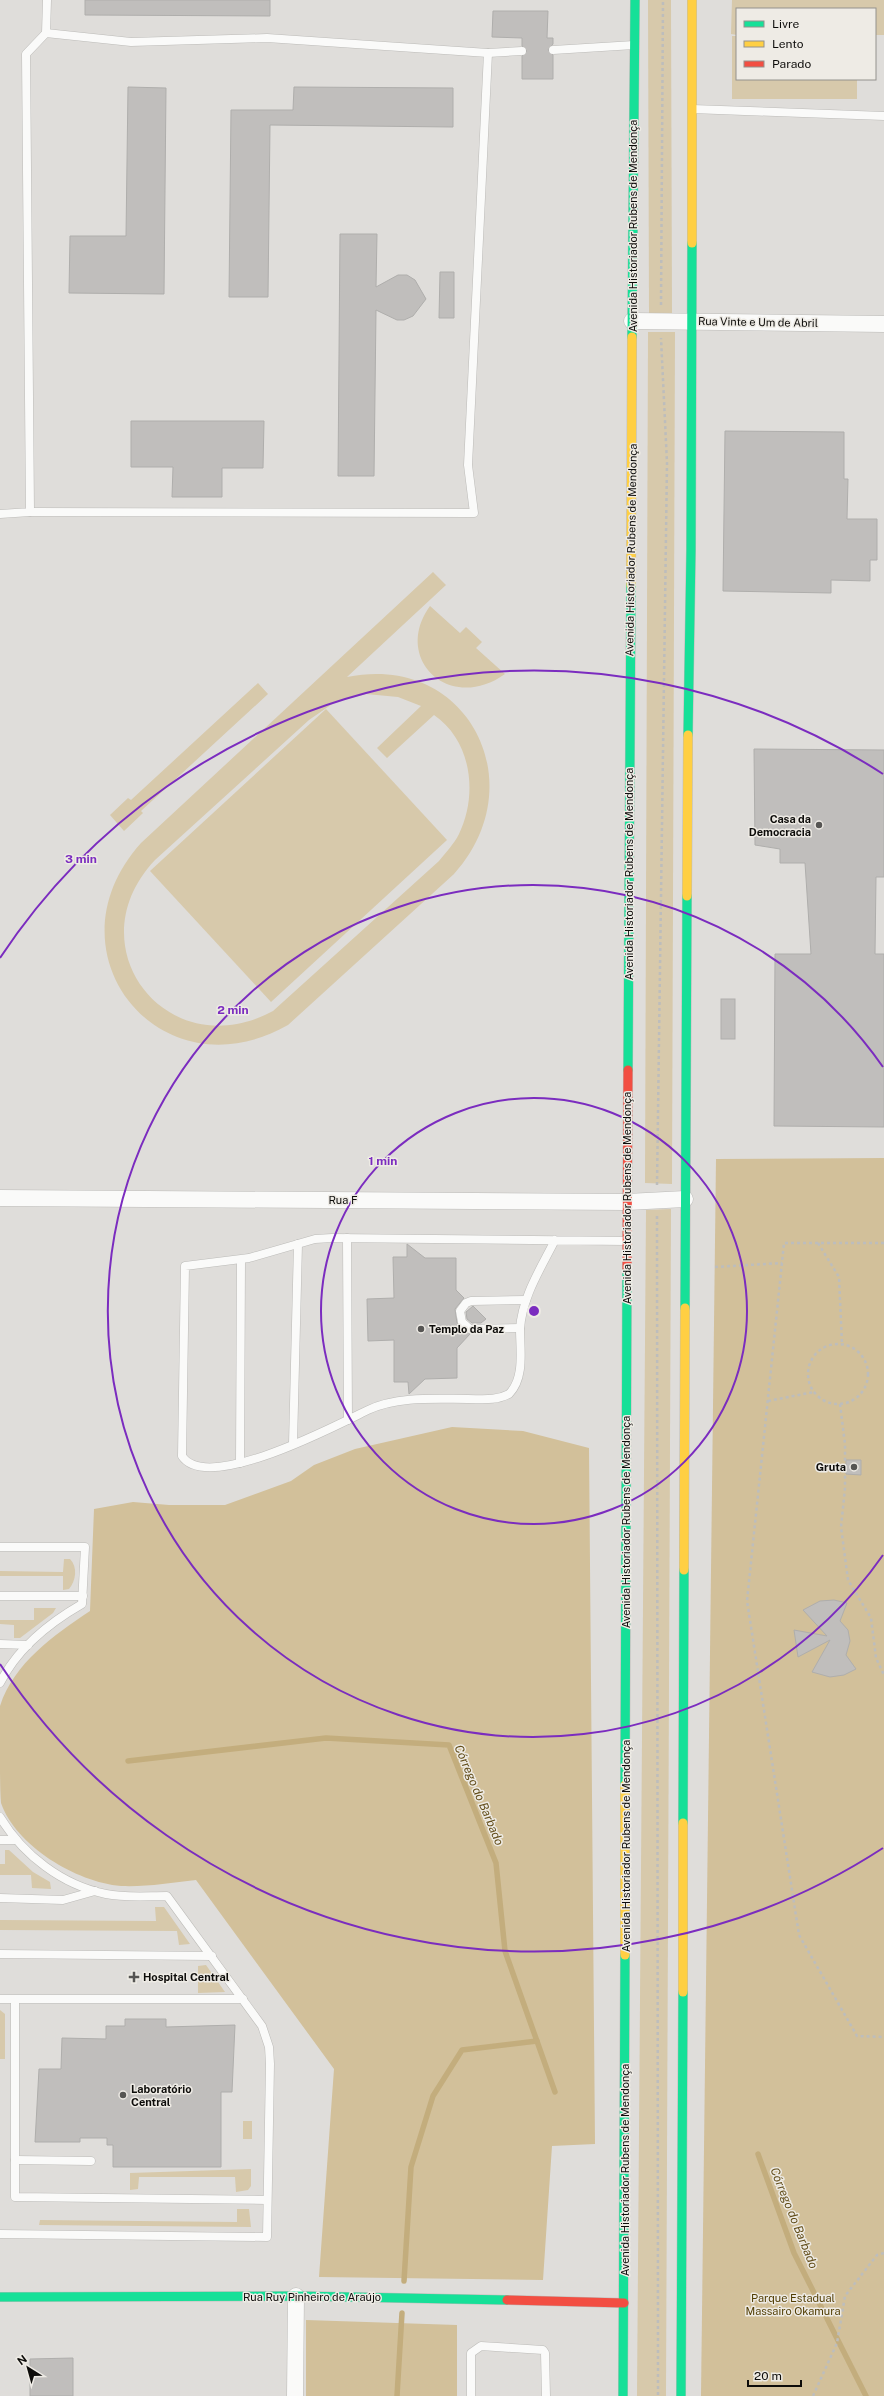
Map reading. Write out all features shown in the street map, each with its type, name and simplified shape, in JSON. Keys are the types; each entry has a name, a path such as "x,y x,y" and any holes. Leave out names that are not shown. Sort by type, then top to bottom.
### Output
{"main road":[{"name":"Avenida Historiador Rubens de Mendonça","path":"623,2396 627,1202 630,625 633,548 632,321 635,0"},
{"path":"681,2396 688,630 691,550 690,322 692,0"},
{"name":"Rua Ruy Pinheiro de Araújo","path":"0,2297 296,2296 624,2303"}],"street":[{"name":"Rua Vinte e Um de Abril","path":"632,321 884,324"},
{"name":"Rua F","path":"0,1198 627,1202 685,1199"},
{"path":"295,2396 296,2296"}],"lane":[{"path":"30,512 26,54 46,33 47,0"},
{"path":"46,33 131,42 268,38 488,53 522,51"},
{"path":"553,50 634,45"},
{"path":"0,514 30,512 474,514 468,465 488,53"},
{"path":"692,109 884,116"},
{"path":"555,1240 526,1300 520,1328 518,1381 510,1394 494,1399 424,1399 397,1402 372,1408 293,1444 240,1463 222,1467 200,1466 187,1462 181,1452 185,1266 241,1260 271,1254 315,1239 347,1238 555,1240 627,1241"},
{"path":"347,1238 348,1420"},
{"path":"293,1444 298,1244"},
{"path":"240,1463 241,1260"},
{"path":"520,1328 470,1329 462,1322 460,1311 466,1303 471,1301 526,1300"},
{"path":"0,1547 85,1547 82,1604 50,1626 28,1645 10,1665 0,1683"},
{"path":"0,1596 83,1596"},
{"path":"0,1644 28,1645"},
{"path":"0,1817 16,1840 33,1857 72,1883 95,1891 120,1896 167,1896 262,2026 269,2047 267,2237 0,2234"},
{"path":"0,1840 16,1840"},
{"path":"0,1898 63,1900 95,1891"},
{"path":"0,1954 212,1956"},
{"path":"0,1999 243,1999"},
{"path":"15,2000 15,2197 267,2200"},
{"path":"15,2160 91,2161"},
{"path":"470,2396 471,2353 481,2346 543,2350 546,2353 546,2396"}],"path":[{"path":"884,1243 784,1243 747,1601 799,1935 857,2036 884,2037"},
{"path":"818,1243 839,1277 842,1344"},
{"path":"715,1267 782,1263"},
{"path":"842,1344 859,1353 868,1370 864,1389 858,1397 840,1404 830,1403 821,1399 814,1392 809,1383 810,1364 822,1349 842,1344"},
{"path":"768,1401 814,1392"},
{"path":"840,1404 845,1444 845,1488 841,1527 848,1580 870,1618 876,1658 884,1675"},
{"path":"813,2396 837,2343 845,2296 877,2255 884,2253"}],"shaded area":[{"path":"648,0 671,0 672,315 649,315"},
{"path":"732,0 884,0 884,35 876,35 876,8 736,8 736,35 731,34"},
{"path":"732,36 736,36 736,80 857,80 857,99 732,99"},
{"path":"648,332 675,332 672,1184 645,1183"},
{"path":"433,572 446,585 347,677 390,675 426,685 455,705 476,732 488,766 488,802 478,839 454,874 288,1025 241,1043 197,1043 159,1028 130,1002 111,968 105,928 114,885 141,843","holes":["366,694 398,697 421,706 377,748 387,758 434,715 447,726 457,739 464,754 468,770 468,803 465,819 459,834 452,845 439,861 273,1011 234,1024 199,1024 168,1011 144,990 129,961 124,928 132,894 155,860 309,720 335,702"]},
{"path":"430,606 460,633 466,627 482,642 476,648 505,674 484,685 464,688 447,684 432,674 422,661 418,644 420,625"},
{"path":"258,683 268,694 141,811 143,813 124,831 110,815 128,798 131,800"},
{"path":"326,709 447,840 271,1002 150,871"},
{"path":"671,1209 666,2396 637,2396 646,1210"},
{"path":"64,1559 70,1559 73,1562 75,1570 75,1578 69,1589 63,1590 63,1576 0,1576 0,1571 63,1572"},
{"path":"34,1608 56,1608 53,1613 20,1638 14,1638 14,1625 0,1624 0,1620 34,1620"},
{"path":"5,1850 9,1850 33,1872 50,1882 51,1889 32,1888 31,1875 0,1875 0,1864 5,1864"},
{"path":"155,1907 164,1907 190,1944 179,1945 177,1931 0,1930 0,1920 156,1921"},
{"path":"206,1965 225,1992 198,1993 198,1966"},
{"path":"0,2010 5,2014 5,2059 0,2059"},
{"path":"243,2121 252,2121 252,2139 243,2139"},
{"path":"251,2169 251,2186 248,2190 236,2192 235,2177 139,2177 138,2189 130,2190 130,2173"},
{"path":"237,2209 249,2209 251,2227 39,2225 40,2220 237,2222"}],"green space":[{"name":"Parque Estadual Massairo Okamura","path":"884,1158 884,2396 701,2396 716,1159"},
{"path":"452,1427 523,1431 589,1448 595,2144 552,2146 543,2280 319,2277 334,2069 196,1880 140,1886 121,1886 104,1883 67,1869 50,1859 20,1834 9,1819 1,1803 0,1706 6,1691 25,1663 49,1640 90,1611 94,1509 133,1502 169,1505 225,1505 291,1481 314,1465 355,1449"},
{"path":"306,2320 457,2325 457,2396 306,2396"}],"building":[{"path":"85,0 270,0 270,16 85,15"},
{"path":"493,11 548,11 547,38 553,38 553,44 548,50 553,55 553,79 522,79 522,56 527,51 522,46 522,38 492,37"},
{"path":"128,87 166,88 164,294 69,293 70,236 126,236"},
{"path":"294,87 453,88 453,127 270,125 268,297 229,297 231,110 293,110"},
{"path":"340,234 377,234 376,287 398,275 407,275 415,280 426,299 413,316 404,320 397,320 376,310 374,476 338,476"},
{"path":"440,272 454,272 454,318 439,318"},
{"path":"131,421 264,421 263,468 222,468 222,497 172,497 173,467 131,467"},
{"path":"725,431 844,432 844,479 848,479 847,519 877,519 877,560 870,560 870,581 831,580 831,593 723,591"},
{"path":"754,749 884,750 884,877 876,877 875,954 884,954 884,1127 774,1126 775,954 811,954 805,863 780,863 780,849 755,845"},
{"path":"721,999 735,999 735,1039 721,1039"},
{"name":"Templo da Paz","path":"407,1244 425,1258 456,1258 456,1290 464,1298 455,1309 457,1323 470,1334 457,1348 457,1378 425,1379 409,1394 408,1382 394,1382 394,1340 368,1341 367,1299 394,1298 393,1257 407,1257"},
{"path":"473,1306 486,1319 481,1323 472,1323 467,1319 466,1312"},
{"name":"Gruta","path":"846,1460 861,1460 861,1475 846,1474"},
{"path":"834,1600 847,1603 840,1621 848,1630 850,1641 846,1655 856,1669 844,1675 830,1677 812,1672 830,1640 798,1657 794,1630 827,1636 803,1610 820,1601"},
{"name":"Laboratório Central","path":"125,2019 166,2019 166,2027 235,2025 232,2092 221,2092 221,2167 113,2167 113,2145 107,2145 107,2138 80,2138 80,2142 35,2142 39,2069 61,2069 62,2038 106,2039 106,2026 125,2026"},
{"path":"73,2358 73,2396 30,2396 30,2359"}],"waterway":[{"name":"Córrego do Barbado","path":"128,1761 326,1738 449,1745 496,1863 505,1951 555,2092"},
{"path":"404,2281 411,2167 433,2096 462,2050 537,2041"},
{"name":"Córrego do Barbado","path":"758,2154 794,2253 866,2396"},
{"path":"397,2396 402,2313"}],"traffic: fast":[{"path":"632,337 635,0"},
{"path":"688,735 691,550 692,243"},
{"path":"628,1070 631,585"},
{"path":"685,1308 687,896"},
{"path":"625,1785 627,1270"},
{"path":"683,1823 684,1570"},
{"path":"623,2396 625,1955"},
{"path":"681,2396 683,1992"},
{"path":"0,2297 296,2296 507,2300"}],"traffic: slow":[{"path":"692,0 692,243"},
{"path":"631,585 632,337"},
{"path":"687,896 688,735"},
{"path":"684,1570 685,1308"},
{"path":"625,1785 625,1955"},
{"path":"683,1823 683,1992"}],"traffic: jam":[{"path":"627,1270 628,1070"},
{"path":"507,2300 624,2303"}],"place":[{"name":"Casa da Democracia","path":"819,825"},
{"name":"Templo da Paz","path":"421,1329"},
{"name":"Gruta","path":"854,1467"},
{"name":"Hospital Central","path":"134,1977"},
{"name":"Laboratório Central","path":"123,2095"}]}
